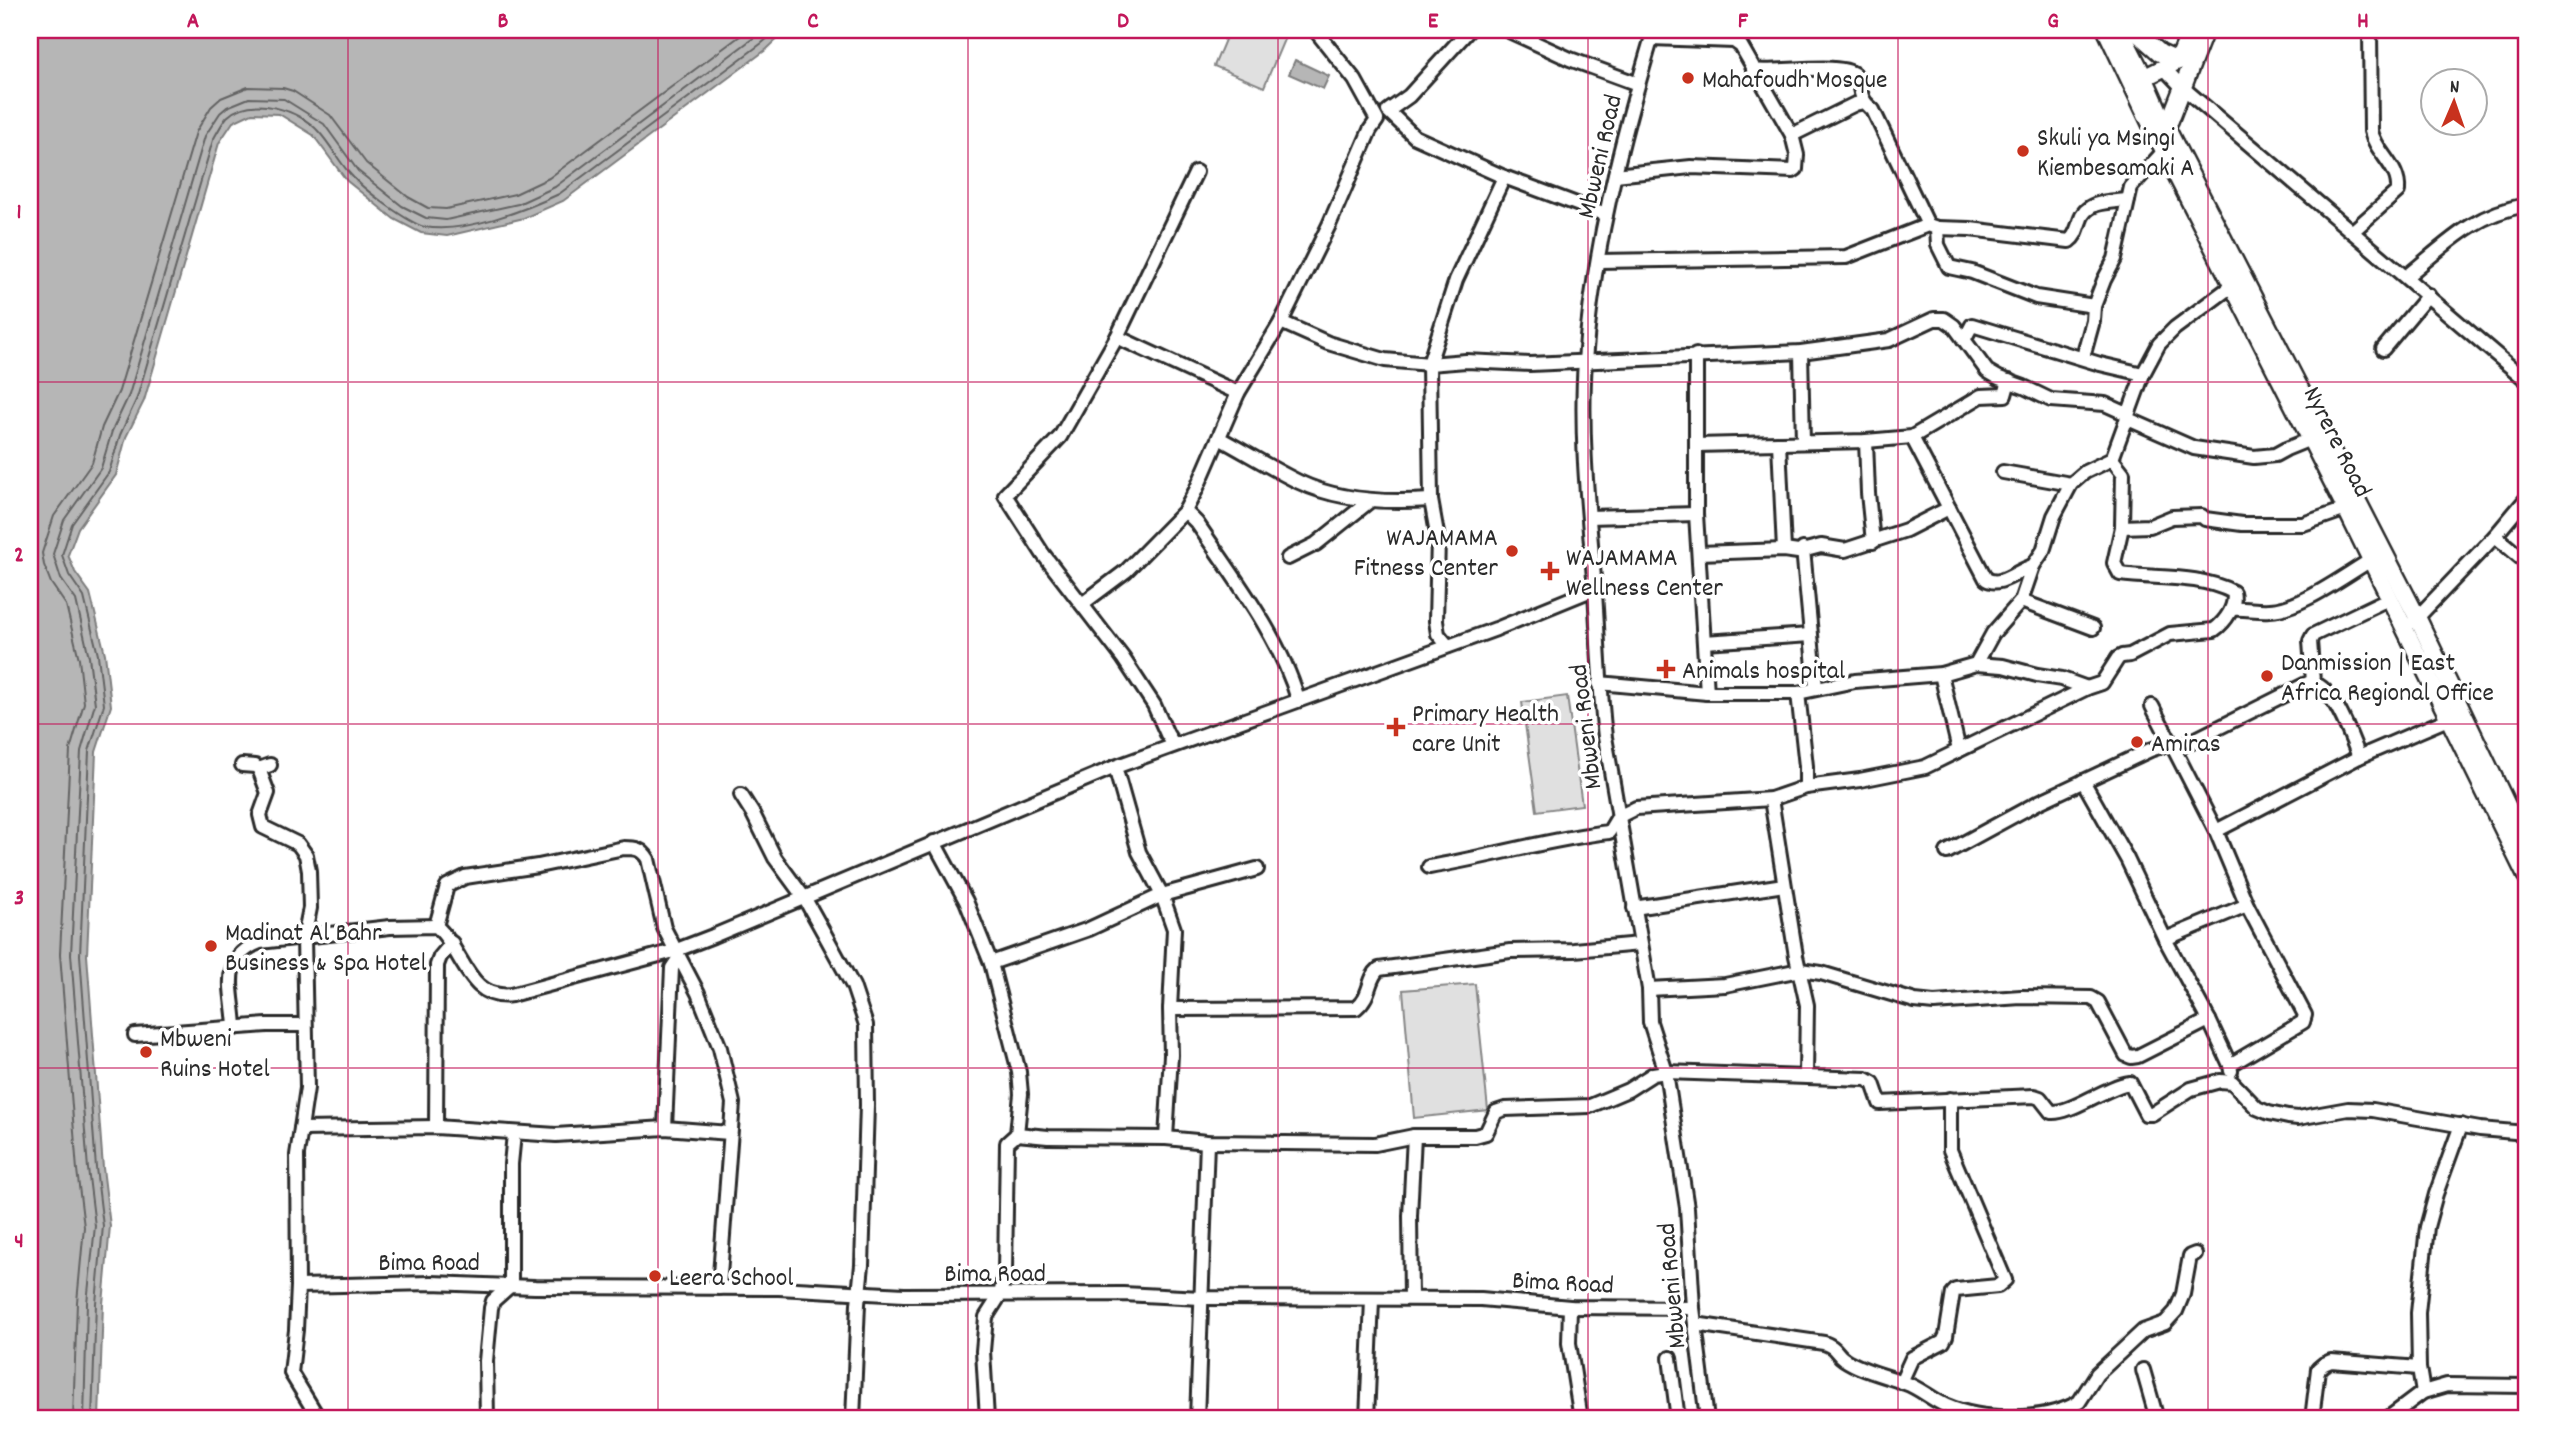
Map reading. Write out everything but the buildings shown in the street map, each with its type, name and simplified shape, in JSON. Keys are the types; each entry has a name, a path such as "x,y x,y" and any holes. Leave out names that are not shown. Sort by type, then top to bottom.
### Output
{"main road":[{"name":"Nyrere Road","path":"2106,30 2138,81"},
{"name":"Nyrere Road","path":"2120,30 2138,81 2160,130 2410,623 2455,716 2526,876"},
{"path":"2134,30 2171,64"},
{"path":"2138,81 2171,64 2190,30"},
{"path":"2160,130 2182,87 2205,30"},
{"name":"Nyrere Road","path":"2160,130 2164,151 2316,437 2346,509 2390,598 2410,623"},
{"name":"Nyrere Road","path":"2455,716 2526,845"}],"street":[{"path":"1315,30 1382,116 1415,138 1504,177 1606,215"},
{"path":"1082,604 1126,571 1185,511 1238,393 1281,322 1329,225 1370,130 1382,116 1409,96 1469,30"},
{"path":"1507,30 1570,59 1638,83"},
{"path":"2353,231 2398,191 2399,183 2391,166 2374,144 2371,131 2370,30"},
{"path":"1615,175 1691,167 1796,169 1797,155 1791,135 1753,70 1746,52 1734,41 1653,34"},
{"name":"Mbweni Road","path":"1653,34 1615,175 1598,261 1585,362 1585,453 1599,683 1605,737 1648,989 1650,1022 1666,1072 1687,1208 1693,1308 1707,1419"},
{"path":"2171,64 2182,87 2526,380"},
{"path":"1753,70 1848,70 1856,76 1864,102 1873,110 1933,227 1949,267 1972,272 2036,297 2095,306"},
{"path":"1791,135 1864,102"},
{"path":"2083,357 2095,306 2115,259 2131,187 2164,151"},
{"path":"1174,746 1154,705 1082,604 1042,554 1006,495 1060,437 1117,337 1196,172"},
{"path":"1448,646 1438,634 1436,621 1438,539 1431,500 1429,364 1456,281 1504,177"},
{"path":"1598,261 1846,257 1933,227 2069,241 2076,235 2082,212 2086,209 2101,203 2128,200"},
{"path":"2407,276 2472,223 2507,209 2526,205"},
{"path":"1976,664 1993,633 2021,601 2033,566 2043,551 2054,516 2071,484 2085,472 2112,459 2143,374 2159,344 2175,328 2233,285"},
{"path":"2384,348 2428,295"},
{"path":"1281,322 1328,343 1385,360 1429,364 1466,361 1530,364 1801,352 1889,340 1934,319 1944,319 1954,326 1987,371 2051,400 2105,404 2125,413 2128,419 2194,449 2254,457 2276,455 2316,437"},
{"path":"1964,340 1972,325 2102,365 2143,374"},
{"path":"1117,337 1238,393"},
{"path":"1801,352 1803,442"},
{"path":"1696,355 1696,514 1707,693"},
{"path":"1696,445 1866,442 1912,437 1981,396 2005,396 2009,381"},
{"path":"1912,437 1986,579 1992,582 2001,581 2033,566"},
{"path":"1219,438 1301,483 1371,500 1431,500"},
{"path":"1866,442 1873,542"},
{"path":"1779,443 1784,550"},
{"path":"1429,867 1485,857 1514,848 1609,832 1618,817 1636,808 1771,799 1806,787 1925,767 2102,683 2122,656 2130,655 2170,634 2214,630 2232,609 2234,592 2220,585 2181,577 2168,579 2120,575 2113,563 2122,527 2123,473 2112,459"},
{"path":"2003,472 2071,484"},
{"path":"2410,623 2495,536 2526,499"},
{"path":"1288,558 1316,544 1371,500"},
{"path":"1699,553 1784,550 1798,552 1821,546 1845,550 1906,530 1949,508"},
{"path":"2122,527 2150,526 2172,517 2187,516 2202,516 2205,519 2242,524 2303,524 2346,509"},
{"path":"1185,511 1197,523 1268,631 1291,676 1298,699"},
{"path":"1589,517 1696,514"},
{"path":"2495,536 2526,562"},
{"path":"1803,549 1816,688"},
{"path":"2232,609 2271,610 2301,603 2371,560"},
{"path":"235,1028 230,970 236,958 247,947 260,942 390,928 436,926 452,943 479,986 488,993 502,996 676,955 934,842 1115,767 1550,609 1594,589"},
{"path":"2313,682 2310,641 2313,635 2390,598"},
{"path":"2021,601 2093,628"},
{"path":"1704,642 1810,635"},
{"path":"1599,683 1707,693 1798,693 1855,681 1941,674 1976,664 2003,666 2037,676 2062,679 2087,688"},
{"path":"1941,674 1959,750"},
{"path":"1947,852 2083,781 2150,750 2184,745 2313,682"},
{"path":"2313,682 2329,692 2360,757"},
{"path":"1798,693 1806,787"},
{"path":"2152,706 2216,831 2248,905 2305,1015 2303,1022 2231,1065"},
{"path":"2216,831 2360,757 2455,716"},
{"path":"242,765 264,767 268,793 260,815 263,827 298,844 306,855 310,908 304,938 307,1088 296,1182 298,1286 291,1373 319,1419"},
{"path":"1115,767 1139,852 1162,895 1174,929 1170,972 1171,1055 1166,1138"},
{"path":"2083,781 2127,859 2165,939 2210,1020 2231,1065 2232,1082 2257,1108 2298,1118 2348,1109 2373,1110 2480,1129 2526,1133"},
{"path":"741,795 775,858 805,899 853,986 866,1025 867,1105 862,1265 853,1419"},
{"path":"1771,799 1807,1005 1807,1076"},
{"path":"934,842 966,901 991,963 1019,1072 1021,1094 1017,1134 1007,1143 1005,1272 1000,1296 986,1317 983,1351 986,1419"},
{"path":"436,926 447,886 459,879 603,852 635,848 643,852 648,859 664,928 698,993 720,1048 733,1103 719,1288"},
{"path":"991,963 1089,929 1162,895 1257,869"},
{"path":"1634,908 1784,885"},
{"path":"2165,939 2248,905"},
{"path":"436,1127 437,965 452,943"},
{"path":"1170,1009 1356,1009 1365,1001 1373,974 1379,969 1537,948 1574,950 1640,944"},
{"path":"665,1128 672,968 676,955"},
{"path":"1648,989 1725,985 1800,970 1821,973 1915,1001 1934,1003 2021,997 2091,998 2098,1002 2126,1055 2131,1057"},
{"path":"2131,1057 2210,1020"},
{"path":"135,1035 165,1031 304,1025"},
{"path":"2131,1057 2130,1083 2146,1114 2152,1114 2191,1089 2220,1081 2232,1082"},
{"path":"1017,1134 1048,1137 1166,1138 1207,1142 1375,1144 1414,1136 1475,1136 1486,1133 1496,1112 1505,1109 1590,1106 1628,1090 1653,1074 1666,1072 1866,1079 1873,1083 1880,1103 2034,1096 2040,1098 2051,1112 2059,1113 2096,1094 2130,1083"},
{"path":"1901,1382 1912,1358 1943,1342 1955,1290 1998,1286 2005,1280 1950,1150 1950,1100"},
{"path":"2423,1392 2419,1368 2418,1313 2427,1227 2461,1125"},
{"path":"301,1129 436,1127 556,1135 665,1128 730,1133"},
{"path":"487,1419 486,1362 491,1308 494,1301 511,1285 511,1164 514,1133"},
{"path":"1411,1298 1410,1216 1414,1136"},
{"path":"1197,1419 1207,1142"},
{"path":"1695,1324 1824,1343 1834,1347 1841,1358 1867,1371 1901,1382 1949,1407 1978,1416 2041,1417 2079,1402 2097,1374 2144,1331 2165,1322 2176,1311 2183,1294 2188,1262 2190,1256 2195,1254"},
{"name":"Bima Road","path":"298,1286 432,1283 779,1288 904,1295 1123,1294 1201,1298 1481,1299 1570,1307 1693,1308"},
{"path":"1367,1419 1372,1300"},
{"path":"1570,1307 1569,1343 1581,1419"},
{"path":"1670,1358 1678,1419"},
{"path":"2312,1419 2318,1370 2325,1363 2331,1361 2419,1368"},
{"path":"2143,1370 2157,1419"},
{"path":"2387,1419 2423,1392 2448,1385 2526,1386"}],"shaded area":[{"path":"1229,30 1288,30 1264,87 1214,66"},
{"path":"1567,696 1582,805 1537,811 1522,702"},
{"path":"1475,984 1488,1110 1414,1118 1403,990"}],"water":[{"path":"30,30 787,30 767,49 563,201 524,218 447,236 421,233 394,219 347,181 313,135 279,114 252,113 233,122 219,143 144,401 126,437 116,475 78,528 68,555 75,572 90,593 105,654 111,706 96,752 87,955 110,1226 103,1304 99,1419 30,1419"},
{"path":"1295,60 1329,76 1323,89 1289,74"}],"place":[{"name":"Mahafoudh Mosque","path":"1688,78"},
{"name":"Skuli ya Msingi Kiembesamaki A","path":"2023,151"},
{"name":"WAJAMAMA Fitness Center","path":"1512,551"},
{"name":"WAJAMAMA Wellness Center","path":"1550,571"},
{"name":"Animals hospital","path":"1666,669"},
{"name":"Danmission | East Africa Regional Office","path":"2267,676"},
{"name":"Primary Health care Unit","path":"1396,727"},
{"name":"Amiras","path":"2137,742"},
{"name":"Madinat Al Bahr Business & Spa Hotel","path":"211,946"},
{"name":"Mbweni Ruins Hotel","path":"146,1052"},
{"name":"Leera School","path":"655,1276"}]}
